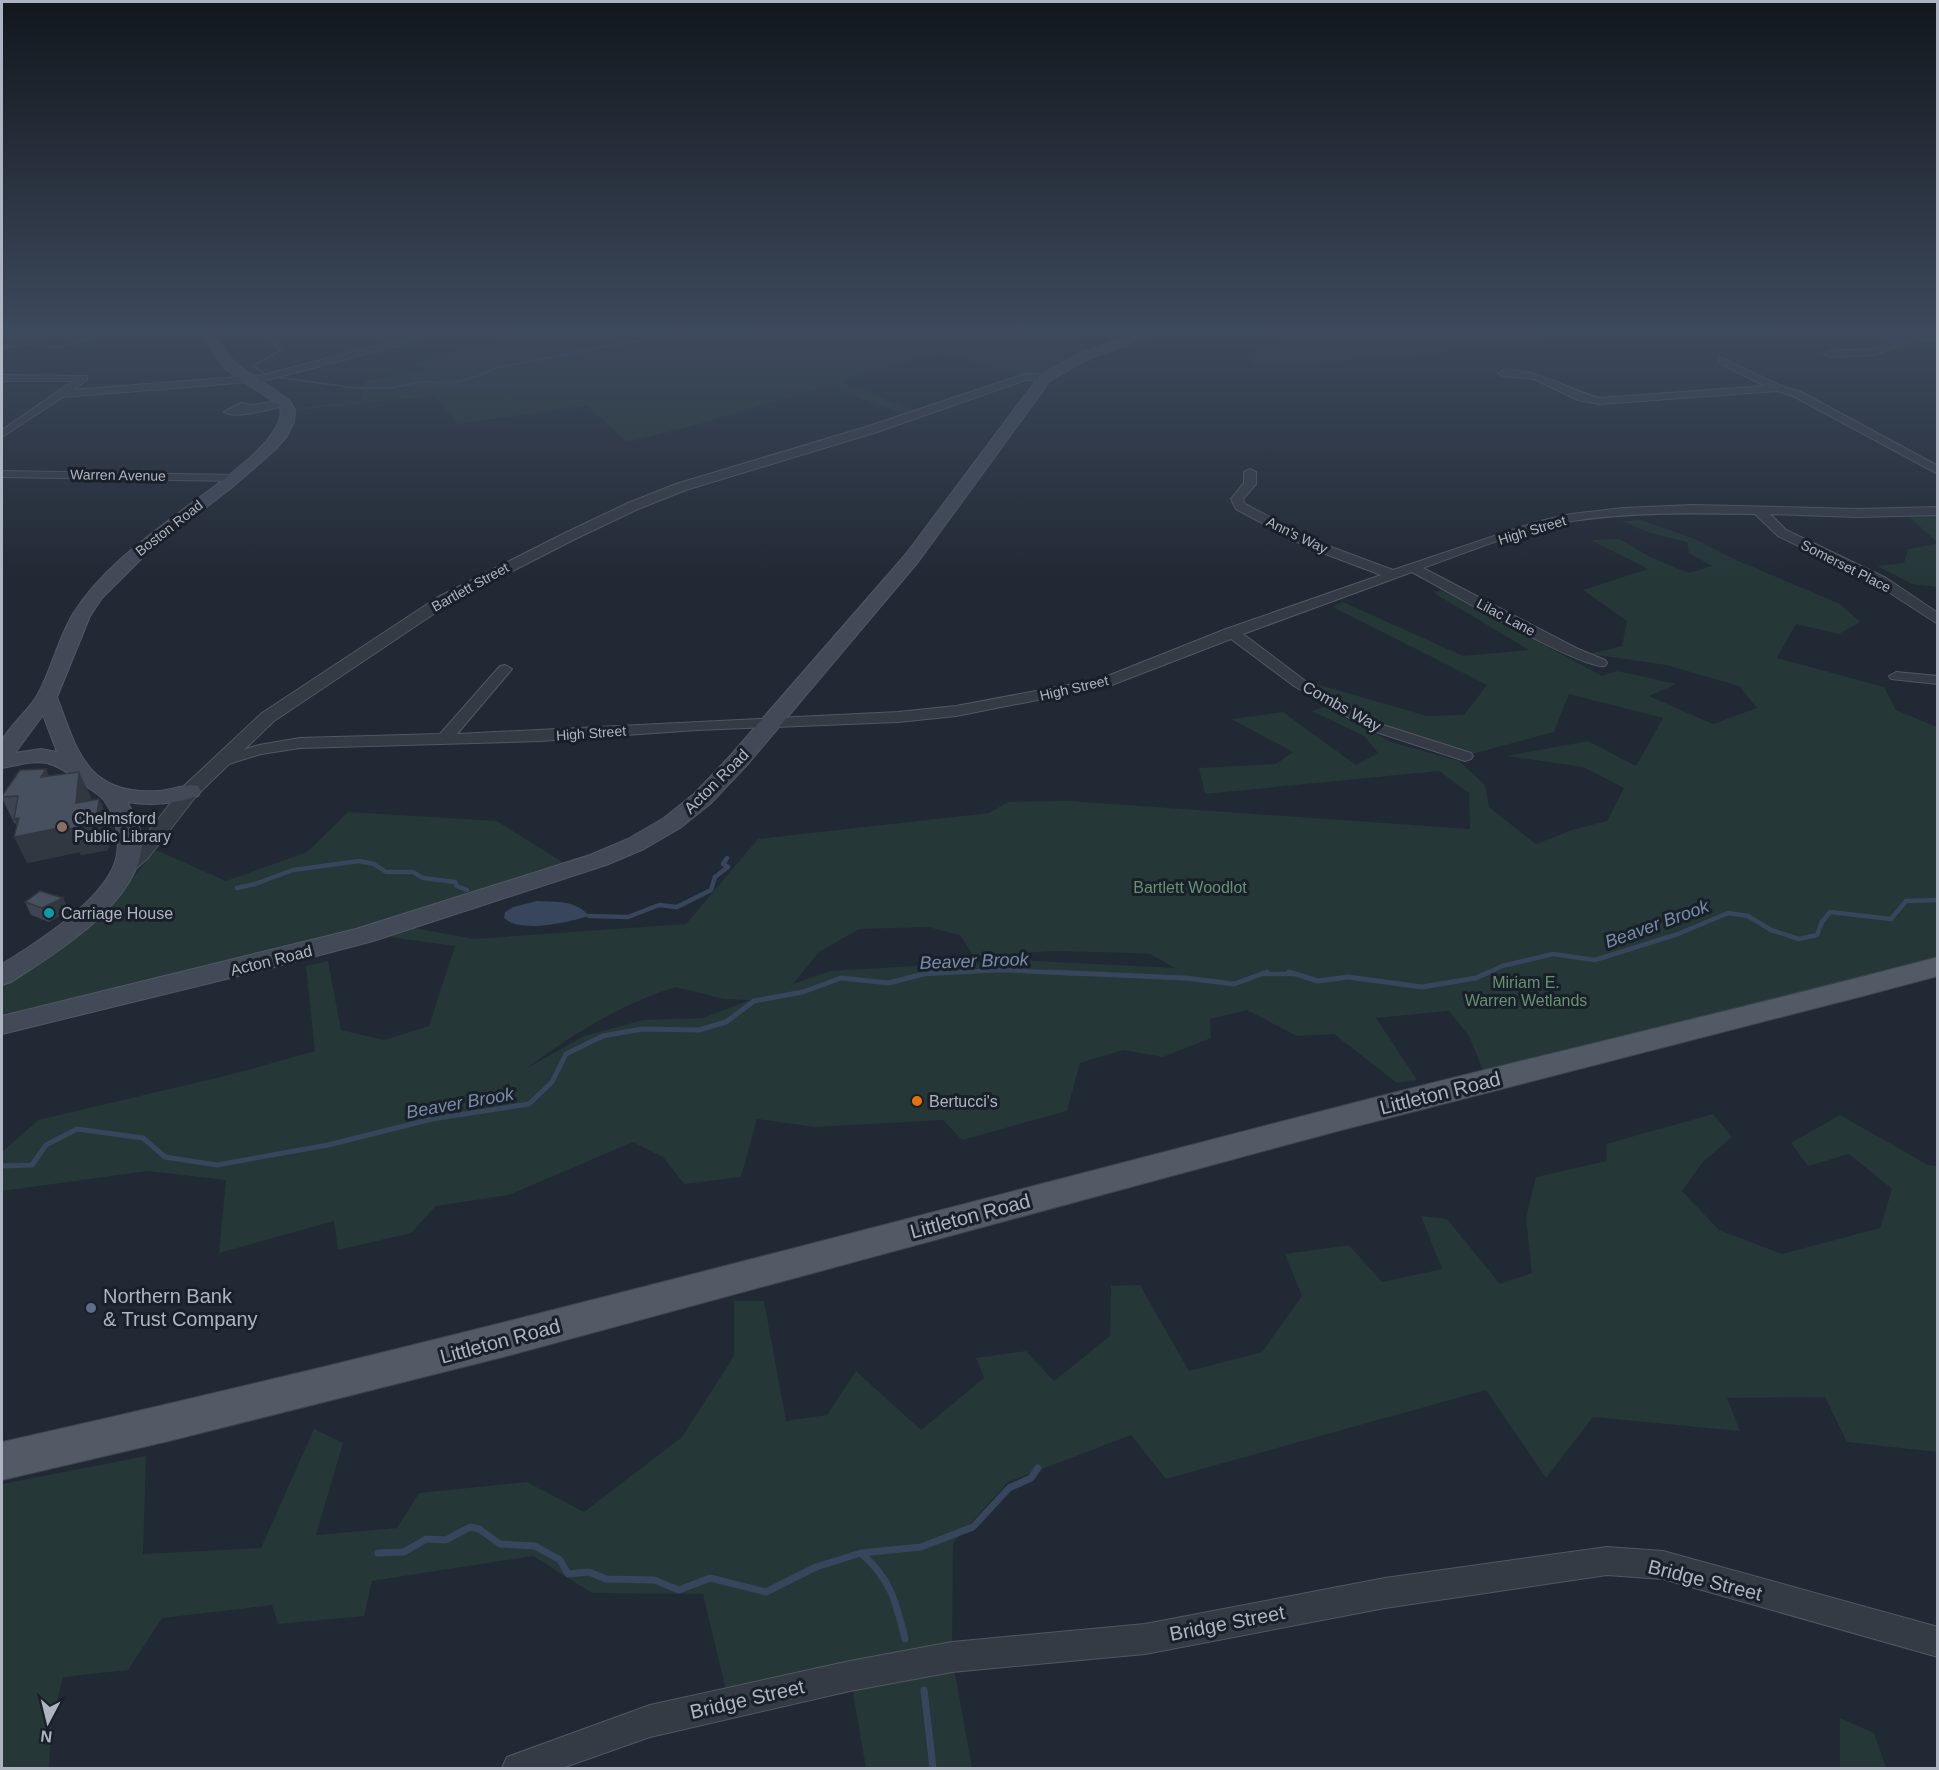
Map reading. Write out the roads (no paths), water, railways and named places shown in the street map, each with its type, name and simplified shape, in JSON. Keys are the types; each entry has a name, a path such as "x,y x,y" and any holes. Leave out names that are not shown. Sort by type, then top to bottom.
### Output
{"main road":[{"name":"Boston Road","path":"2,755 47,697 81,616 95,595 142,548 235,478 265,452 280,436 288,416"},
{"name":"Acton Road","path":"8,1022 256,964 364,935 598,860 636,844 672,823 702,799 912,558 1017,416"},
{"path":"47,697 61,742 78,769"},
{"path":"2,770 35,755"},
{"path":"2,762 35,755 57,757 78,769 107,791 115,798 128,829 130,848 125,868"},
{"path":"107,791 155,800 172,798 190,791"},
{"name":"Bartlett Street","path":"2,976 55,940 93,910 125,868"},
{"name":"Littleton Road","path":"2,1461 353,1379 1334,1120 1645,1043 1938,966"}],"street":[{"path":"2,434 29,416"},
{"name":"Bartlett Street","path":"125,868 141,854 190,791 268,717 444,600 498,571 633,506 681,487 912,416"},
{"path":"1837,416 1938,471"},
{"name":"Ann's Way","path":"1250,472 1250,484 1237,499 1240,506 1317,547 1394,575"},
{"name":"Warren Avenue","path":"2,474 235,478"},
{"name":"High Street","path":"222,761 259,750 300,743 443,740 898,717 956,711 1104,683 1231,632 1413,568 1540,525 1586,515 1644,511 1757,509 1853,513 1938,511"},
{"name":"Somerset Place","path":"1757,509 1782,533 1881,581 1938,620"},
{"name":"Lilac Lane","path":"1413,568 1571,651 1600,663"},
{"name":"Combs Way","path":"1231,632 1299,683 1375,727 1465,756"},
{"path":"443,740 505,669"},
{"path":"1896,676 1938,680"},
{"name":"Bridge Street","path":"518,1768 650,1720 850,1676 952,1657 1145,1639 1384,1593 1608,1561 1663,1565 1938,1642"}],"water":[{"path":"537,901 572,904 589,916 533,926 511,923 504,918 505,912 513,907"}],"waterway":[{"path":"589,916 628,917 659,905 677,907 711,890 715,877 728,867 723,864 727,858"},
{"path":"237,888 293,870 359,861 374,864 386,872 413,872 423,878 455,882 457,886 467,890"},
{"name":"Beaver Brook","path":"1486,974 1502,966 1553,954 1595,960 1678,934 1728,913 1748,916 1771,930 1799,939 1817,935 1822,922 1830,912 1891,919 1906,901 1938,900"},
{"name":"Beaver Brook","path":"925,974 1002,970 1083,974"},
{"name":"Beaver Brook","path":"2,1166 32,1165 46,1145 77,1129 143,1138 165,1157 217,1165 328,1145 432,1119 529,1104 552,1082 566,1054 603,1036 642,1029 699,1030 726,1022 754,1001 803,992 841,978 889,983 927,973 951,972"},
{"name":"Beaver Brook","path":"1049,972 1185,978 1234,984 1267,972"},
{"name":"Beaver Brook","path":"1289,972 1318,981 1348,977 1422,987 1476,978 1489,972"},
{"name":"Beaver Brook","path":"1263,974 1294,974"},
{"path":"861,1553 921,1547 973,1527 1009,1488 1031,1478 1038,1468"},
{"path":"378,1553 404,1552 426,1539 446,1540 470,1527 479,1529 500,1544 535,1546 560,1560 568,1574 589,1572 606,1579 654,1580 679,1590 710,1578 766,1592 816,1567 861,1553"},
{"path":"861,1553 886,1582 899,1614 905,1639"},
{"path":"924,1690 933,1768"}],"place":[{"name":"Chelmsford Public Library","path":"62,827"},
{"name":"Carriage House","path":"49,913"},
{"name":"Bertucci's","path":"917,1101"},
{"name":"Northern Bank & Trust Company","path":"91,1308"}],"park label":[{"name":"Bartlett Woodlot","path":"1190,887"},
{"name":"Miriam E. Warren Wetlands","path":"1526,991"}]}
